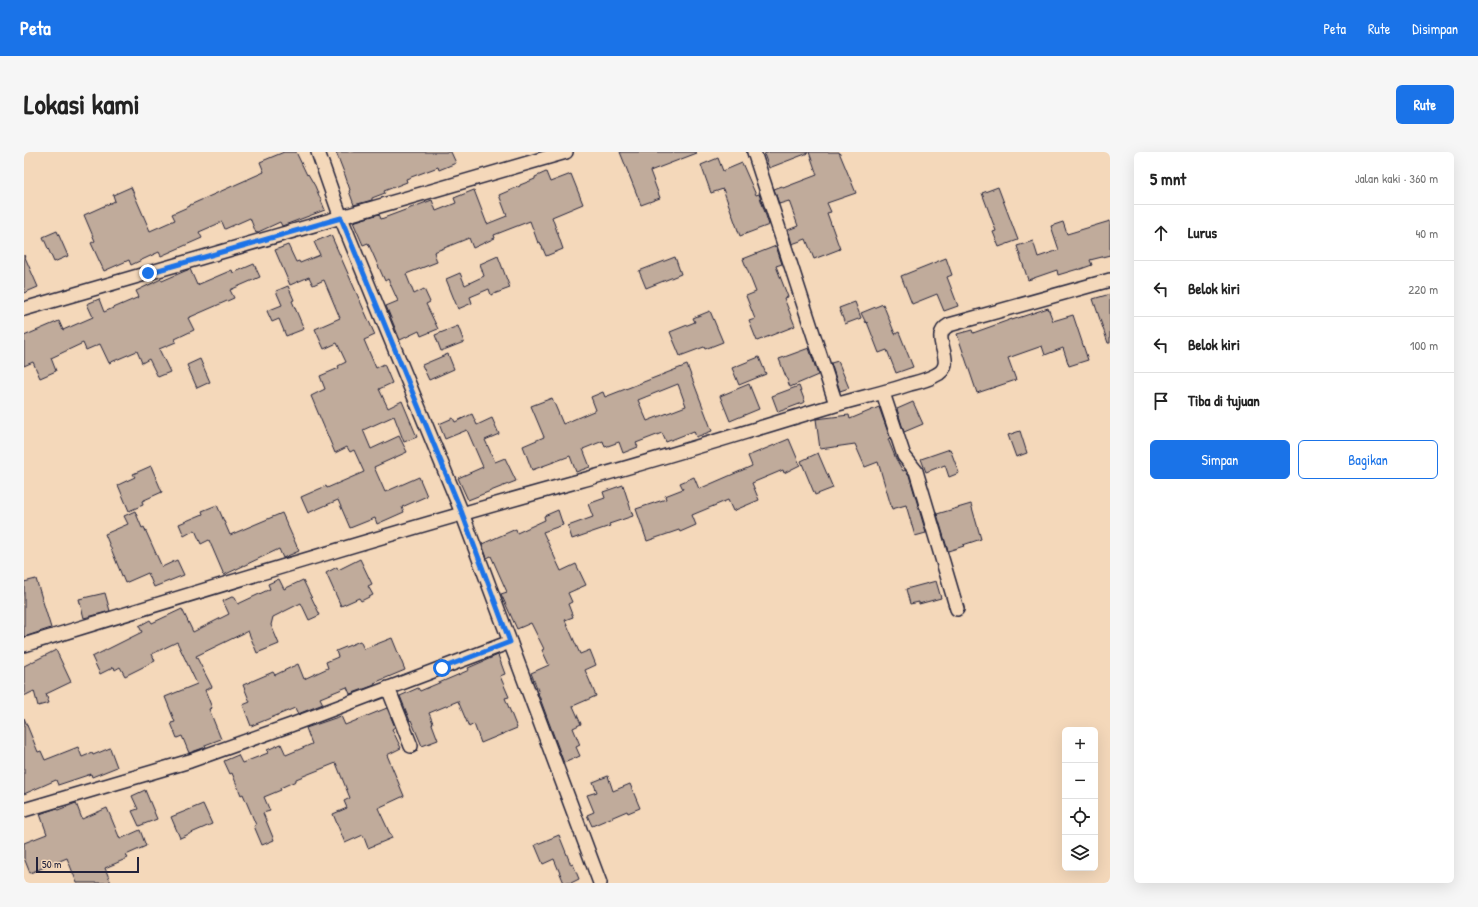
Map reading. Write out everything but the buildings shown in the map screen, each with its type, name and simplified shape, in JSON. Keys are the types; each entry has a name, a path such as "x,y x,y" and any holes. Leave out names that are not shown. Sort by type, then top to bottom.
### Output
{"street":[{"path":"318,152 341,218 462,513 600,883"},
{"path":"24,309 341,218 526,158 566,152"},
{"path":"754,152 836,404"},
{"path":"24,645 462,513 662,458 836,404 883,393 934,377 943,370 946,361 940,335 943,328 949,325 1110,280"},
{"path":"883,393 904,456 916,471 957,609"},
{"path":"24,810 190,762 510,642"},
{"path":"388,688 411,746"}],"route":[{"path":"148,273 341,218 462,513 510,642 442,668"}]}
